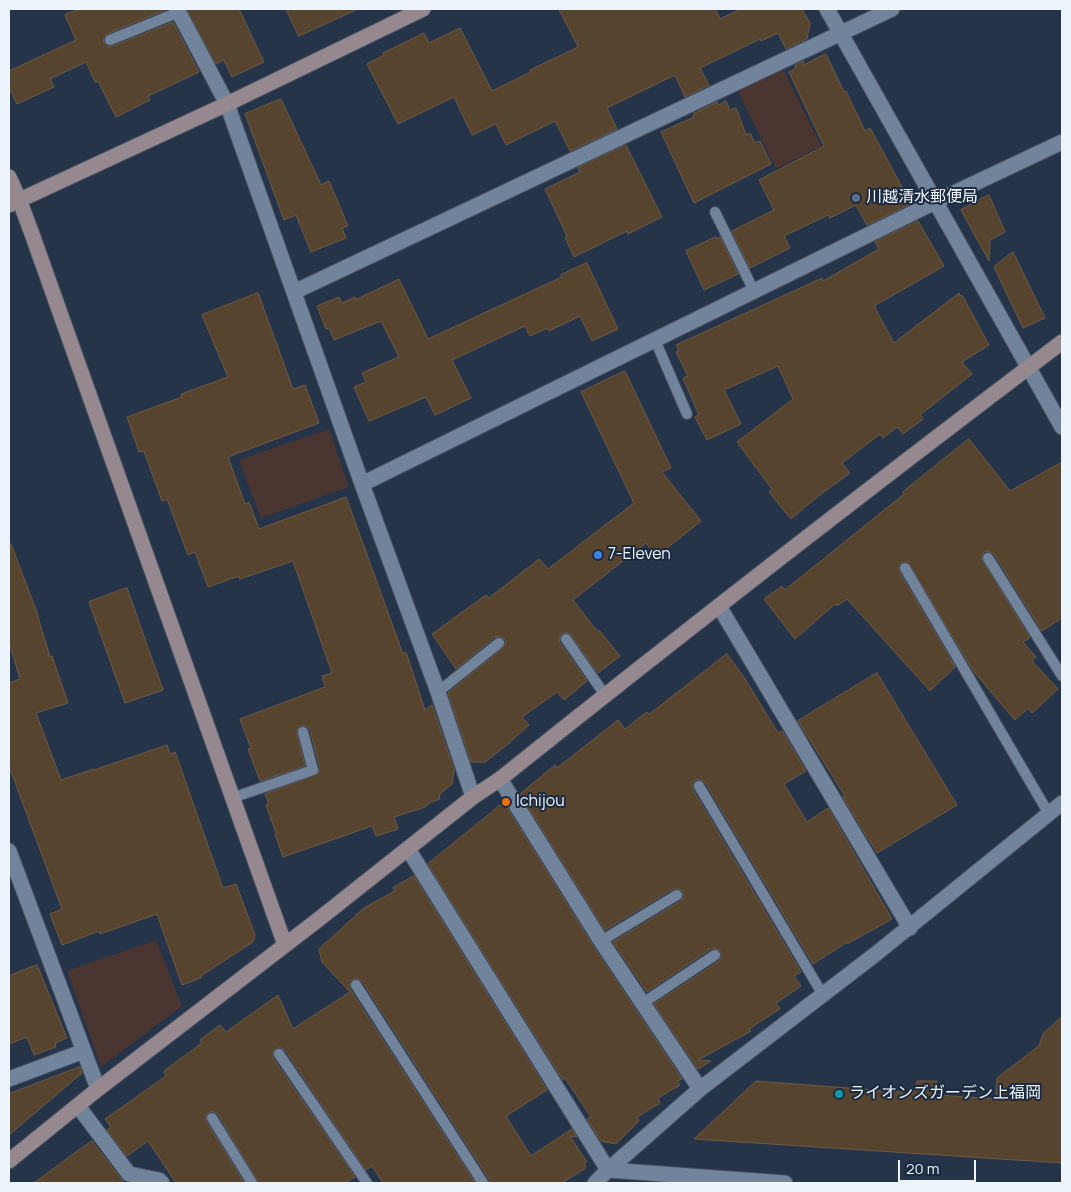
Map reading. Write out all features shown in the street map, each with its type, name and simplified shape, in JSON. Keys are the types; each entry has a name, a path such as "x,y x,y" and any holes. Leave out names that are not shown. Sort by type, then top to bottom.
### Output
{"street":[{"path":"14,202 227,104 423,9"},
{"path":"827,9 1062,427"},
{"path":"294,292 892,9"},
{"path":"178,10 227,104 438,692 473,796"},
{"path":"362,484 1062,142"},
{"path":"9,177 14,202 285,945"},
{"path":"9,1161 98,1088 285,945 473,796 500,779 719,606 1062,342"},
{"path":"719,606 910,928"},
{"path":"500,779 601,941 700,1089"},
{"path":"595,1183 700,1089 910,928 1062,803"},
{"path":"408,849 608,1170"},
{"path":"10,860 98,1088"},
{"path":"9,1079 84,1051"},
{"path":"78,1106 130,1174 159,1180 162,1183"},
{"path":"608,1170 785,1183"}],"lane":[{"path":"110,40 178,10"},
{"path":"715,212 754,291"},
{"path":"655,340 687,414"},
{"path":"988,558 1062,676"},
{"path":"905,568 1049,814"},
{"path":"566,640 605,695"},
{"path":"438,692 499,643"},
{"path":"232,798 313,770 303,732"},
{"path":"699,786 823,995"},
{"path":"601,941 677,895"},
{"path":"643,1003 715,955"},
{"path":"356,985 482,1183"},
{"path":"279,1054 367,1183"},
{"path":"212,1118 252,1183"}],"shaded area":[{"path":"783,69 821,146 776,169 738,91"},
{"path":"329,429 349,487 261,518 239,460"},
{"path":"156,940 182,1006 101,1067 67,971"}],"building":[{"path":"80,9 168,9 107,34 103,39 104,43 109,47 113,46 173,22 199,72 148,96 150,100 116,117 98,81 95,82 86,62 50,79 54,87 17,104 9,87 9,71 76,40 65,15"},
{"path":"187,9 239,9 264,62 232,77 224,60 216,64"},
{"path":"286,9 358,9 299,36"},
{"path":"559,9 715,9 720,19 741,9 802,9 810,23 807,39 786,49 778,33 761,41 760,39 700,68 709,85 685,97 675,75 607,108 617,129 570,151 555,121 506,145 496,124 472,135 454,97 398,124 367,64 384,55 383,53 424,33 429,43 460,28 492,91 578,47"},
{"path":"826,54 865,131 870,128 908,198 906,199 909,205 867,225 856,205 830,218 828,215 784,236 790,248 750,268 732,231 774,210 759,180 824,146 789,72 796,68 795,65 804,61 803,65"},
{"path":"281,99 321,185 329,181 348,226 342,228 346,238 311,252 296,215 284,220 245,114"},
{"path":"726,101 730,110 736,108 746,135 750,133 755,143 760,141 771,164 694,203 661,132 694,117 693,114 717,102 718,105"},
{"path":"626,145 662,217 628,234 627,231 574,257 565,237 567,236 545,189 580,172 578,168"},
{"path":"989,195 1005,232 990,240 989,261 961,210"},
{"path":"918,221 944,266 874,306 894,343 959,293 960,296 962,295 989,345 962,362 972,374 920,415 923,419 903,434 897,427 883,438 880,434 842,463 850,473 791,519 769,492 772,489 737,442 793,399 778,366 724,390 741,424 707,440 695,417 699,415 683,378 688,376 676,352 679,350 676,345 822,278 823,281 879,249 875,242"},
{"path":"716,237 717,239 720,237 738,274 704,290 686,251"},
{"path":"1013,252 1045,318 1023,328 994,267"},
{"path":"587,263 618,329 592,341 580,316 549,331 548,328 530,336 525,326 452,360 471,398 435,415 426,397 369,421 354,387 366,382 362,373 399,357 381,321 334,340 329,328 326,329 317,306 339,297 342,303 355,297 355,300 399,279 428,339 562,277 561,275"},
{"path":"258,293 293,389 305,385 319,423 228,457 245,504 249,502 259,529 346,497 403,654 406,652 425,710 432,705 454,770 452,784 439,795 440,799 431,802 425,807 394,817 398,829 376,836 372,826 283,857 266,805 269,804 265,794 318,774 320,768 310,730 302,725 296,731 305,766 260,781 248,749 251,748 240,719 325,687 322,676 332,673 293,561 240,579 239,576 208,587 195,552 188,555 167,499 162,501 144,451 139,452 127,417 182,397 181,394 228,377 202,315"},
{"path":"625,371 671,468 662,472 701,521 656,557 646,543 573,600 597,631 599,630 620,656 598,673 571,635 566,632 562,634 559,639 560,643 587,681 564,700 557,692 522,717 529,725 507,745 485,762 471,762 448,693 503,648 506,641 501,636 495,637 456,669 432,634 486,595 489,598 539,559 548,569 634,503 581,392"},
{"path":"969,439 1010,491 1062,462 1062,618 1042,631 994,554 987,551 984,552 981,558 1030,638 1023,642 1036,657 1032,661 1058,689 1032,713 1028,708 1015,720 974,672 908,562 899,564 899,571 955,667 930,691 847,599 837,606 835,604 795,639 764,599 782,586 785,590"},
{"path":"9,544 11,544 35,607 50,657 52,656 68,703 36,713 61,780 167,745 170,754 175,752 223,888 236,884 255,935 253,942 201,976 201,978 182,985 157,914 100,934 99,931 62,945 50,914 62,909 9,766 9,683 20,679 9,642"},
{"path":"127,588 163,690 125,703 89,602"},
{"path":"727,654 744,677 778,733 782,731 806,771 784,784 807,822 828,808 892,919 847,944 847,942 813,964 705,782 699,779 695,780 692,786 693,790 801,972 794,976 801,986 776,1003 780,1009 749,1029 751,1031 698,1060 711,1061 698,1069 654,1004 719,961 722,955 720,951 715,948 711,949 647,992 613,942 681,901 684,895 683,891 677,888 673,889 605,930 520,794 555,765 557,768 618,720 625,729 647,712 649,714"},
{"path":"877,673 957,805 877,853 843,797 845,796 798,721"},
{"path":"502,804 504,807 506,806 593,946 682,1079 677,1081 680,1085 658,1098 660,1103 637,1117 639,1121 616,1144 601,1141 587,1119 591,1117 565,1078 563,1080 428,864"},
{"path":"414,876 547,1090 506,1116 531,1156 572,1129 577,1137 570,1136 587,1162 584,1164 586,1168 562,1183 490,1183 362,981 356,978 350,981 350,989 475,1183 383,1183 372,1166 366,1170 285,1050 279,1047 273,1051 273,1058 355,1177 345,1183 259,1183 218,1114 212,1111 206,1114 206,1121 244,1183 176,1183 148,1141 127,1156 107,1130 111,1127 105,1119 166,1076 164,1071 202,1043 200,1040 220,1025 226,1032 278,995 293,1029 350,992 322,962 319,949 364,908 395,891 393,888"},
{"path":"37,965 67,1038 55,1043 56,1047 34,1055 27,1037 9,1044 9,976"},
{"name":"ライオンズガーデン上福岡","path":"1062,1017 1062,1163 694,1139 756,1081 913,1093 916,1090 917,1081 937,1081 936,1095 996,1099 997,1078 1039,1046 1043,1034"},
{"path":"80,1067 82,1073 9,1135 9,1094"},
{"path":"92,1141 124,1183 34,1183"}],"place":[{"name":"川越清水郵便局","path":"856,198"},
{"name":"7-Eleven","path":"598,555"},
{"name":"Ichijou","path":"506,802"},
{"name":"ライオンズガーデン上福岡","path":"839,1094"}]}
